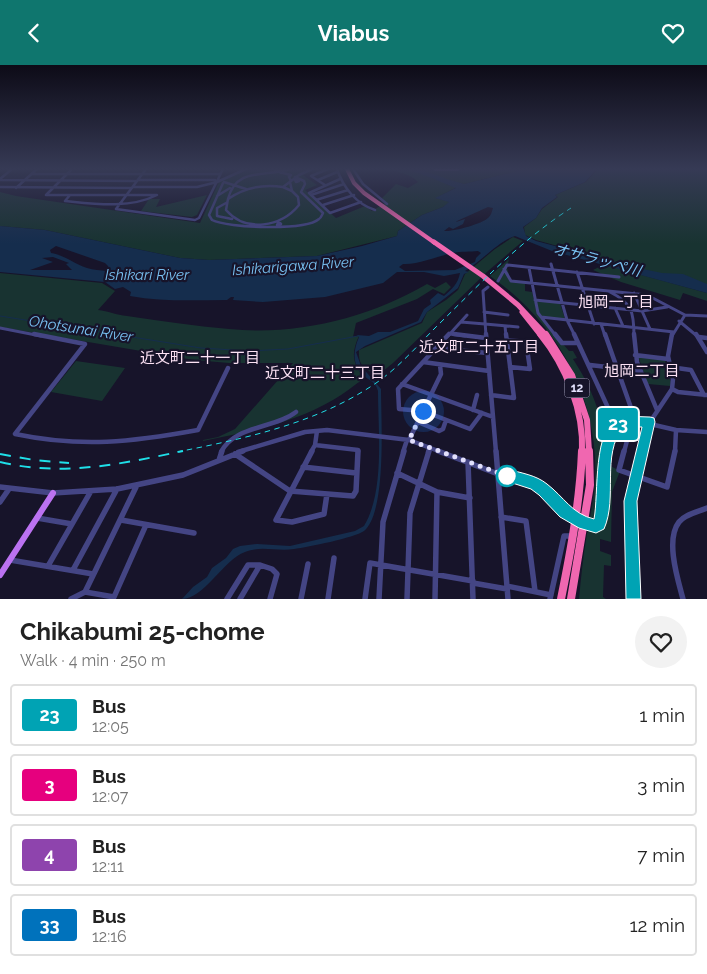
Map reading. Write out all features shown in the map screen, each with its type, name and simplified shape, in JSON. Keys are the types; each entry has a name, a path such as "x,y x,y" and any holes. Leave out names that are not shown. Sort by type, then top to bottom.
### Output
{"highway":[{"name":"12","path":"364,194 492,284 533,324 552,348 572,389 580,416 584,442 580,521 571,599"},
{"name":"12","path":"561,599 573,536 580,521"}],"main road":[{"path":"0,575 53,493"}],"street":[{"path":"47,194 46,195 70,195 157,195 129,203 65,201 70,195"},
{"path":"126,195 116,209 196,220 200,218 211,194"},
{"path":"218,194 209,215 212,220 246,227 279,224 295,212 299,205 298,197 295,194"},
{"path":"217,197 221,194"},
{"path":"218,217 225,209 229,194"},
{"path":"216,210 236,194"},
{"path":"218,217 253,225 272,223 310,225 322,218 323,213 302,194"},
{"path":"314,194 311,195 330,213 361,202"},
{"path":"316,200 335,194"},
{"path":"376,194 388,203 385,208"},
{"path":"86,203 93,195"},
{"path":"322,205 354,195 361,202 376,210"},
{"path":"217,197 227,200"},
{"path":"216,210 225,209"},
{"path":"225,209 232,219"},
{"path":"216,210 218,217"},
{"path":"218,217 230,222 240,222"},
{"path":"551,264 566,320 590,365 616,425"},
{"path":"508,599 483,291 492,284 507,265 619,277"},
{"path":"529,268 535,300 541,317 562,343 578,343"},
{"path":"504,269 512,281 647,295 685,315 707,316"},
{"path":"577,272 594,324"},
{"path":"605,290 622,298 631,309 636,328 635,355 657,410"},
{"path":"634,293 650,329"},
{"path":"535,300 642,311 669,307"},
{"path":"615,308 623,326"},
{"path":"484,312 508,315"},
{"path":"467,315 398,389 399,409 423,411 470,429 482,413"},
{"path":"634,599 631,501 650,423 674,383 668,359 674,332 679,321 685,315"},
{"path":"541,317 674,332"},
{"path":"679,321 699,337 707,352"},
{"path":"461,322 518,327"},
{"path":"601,324 634,422 619,470 636,478 655,481 667,487 675,452 676,430"},
{"path":"491,395 514,397 505,326"},
{"path":"0,328 86,344 14,434 41,440 83,445 112,443 198,430 228,369"},
{"path":"450,334 486,338"},
{"path":"699,337 707,338"},
{"path":"507,340 526,342 530,369 510,367"},
{"path":"437,347 488,353"},
{"path":"635,355 668,359"},
{"path":"423,362 489,371"},
{"path":"379,599 383,521 408,440 440,374 440,365"},
{"path":"590,365 641,371"},
{"path":"670,367 691,370 705,395"},
{"path":"402,384 493,417"},
{"path":"672,389 678,392 705,395"},
{"path":"473,410 477,395"},
{"path":"219,460 221,452 231,438 281,422 296,412"},
{"path":"418,421 439,431 443,429 446,420"},
{"path":"0,487 53,493 117,489 196,471 235,453 305,432 317,431 389,437 408,440 430,447 498,473 534,483 544,490 565,512 580,521 596,526 599,524 605,458 612,432 616,425 620,422 650,423 676,430 707,432"},
{"path":"317,431 315,445 276,520 292,522 324,514 327,495"},
{"path":"235,453 290,491 353,496 356,491 358,450 315,445"},
{"path":"406,599 410,513 430,447"},
{"path":"468,462 473,599"},
{"path":"304,467 356,473"},
{"path":"397,473 437,492 470,498"},
{"path":"85,592 137,485"},
{"path":"0,502 9,489"},
{"path":"73,571 117,489"},
{"path":"48,565 92,491"},
{"path":"435,599 437,492"},
{"path":"683,599 673,561 675,531 678,523 683,519 707,508"},
{"path":"501,517 526,521 535,591"},
{"path":"37,518 72,524"},
{"path":"121,520 194,533"},
{"path":"71,599 85,592 114,597 146,525"},
{"path":"365,599 370,563 535,591 551,597 564,536 573,536"},
{"path":"328,599 334,558"},
{"path":"10,560 93,574"},
{"path":"300,599 308,564"},
{"path":"227,599 248,565 260,565 272,569 277,574 270,599"},
{"path":"240,599 260,565"}],"green space":[{"path":"0,194 200,223 213,194 309,194 336,218 365,206 372,211 385,203 382,198 386,194 444,194 436,198 450,202 443,207 422,215 398,231 397,236 317,256 209,260 180,258 45,230 0,226"},
{"path":"707,194 707,288 536,240 525,235 524,227 536,218 542,209 558,197 555,195"},
{"path":"207,195 197,215 192,217 141,211 149,199 160,199 156,207"},
{"path":"513,237 523,241 488,271 393,363 377,376 361,364 359,350 422,323 427,312 458,290 465,274"},
{"path":"509,259 507,268 511,281 525,283 525,291 532,292 534,300 560,303 565,319 540,317 569,351 573,351 577,358 573,359 584,377 597,407 603,439 608,440 601,461 620,471 612,492 611,542 600,539 600,551 611,555 611,566 604,565 603,597 606,599 579,599 584,550 595,482 595,451 590,421 582,392 570,365 554,340 535,316 514,295 490,276"},
{"path":"609,266 707,293 707,301 683,293 680,300 621,282 593,270"},
{"path":"0,273 102,283 115,291 98,310 178,323 254,330 280,330 331,322 381,306 427,284 435,288 446,282 451,287 444,294 433,289 417,299 356,323 353,337 359,336 354,358 357,368 365,378 337,398 286,421 203,441 218,437 235,429 293,363 229,363 194,360 0,327"},
{"path":"638,356 665,360 671,382 670,386 648,384"},
{"path":"76,361 125,368 102,401 51,392"}],"water":[{"name":"Ishikari River","path":"444,194 557,194 555,195 557,197 542,208 536,218 523,227 526,236 536,241 643,269 662,273 683,274 707,284 707,293 552,251 515,236 509,239 465,271 469,272 464,274 458,288 427,312 421,322 365,346 356,352 361,366 381,389 382,442 379,486 371,521 364,531 341,539 301,548 288,550 257,549 245,552 237,556 198,593 182,599 193,587 207,577 212,568 226,558 233,549 240,546 257,544 290,546 355,531 364,526 371,512 378,478 378,391 374,383 363,375 356,365 355,349 359,337 357,335 369,336 378,332 390,332 418,321 424,309 431,304 430,300 438,293 444,296 452,289 460,273 444,276 424,272 397,272 383,283 325,297 263,302 233,300 234,297 227,300 154,299 130,296 131,292 123,287 115,289 105,282 0,272 0,226 45,230 180,258 209,260 317,256 397,236 398,231 422,215 443,207 449,202 435,198","holes":["488,207 493,208 491,213 489,217 480,223 460,229 444,231 449,227 453,229 463,224 465,219 456,222","56,246 105,263 108,266 107,271 82,266 51,253 50,250","478,251 481,253 475,262 455,270 405,271 399,267 403,264 421,262 453,253","53,257 69,263 66,264 72,270 30,270 53,262 42,258"]}],"waterway":[{"name":"Ohotsunai River","path":"0,316 201,348 249,351 288,349 358,336"}],"railway":[{"path":"177,452 230,441 282,427 332,408 356,396 395,368 501,264 535,234 571,208"},
{"path":"0,462 23,466 69,469 114,464 183,451"},
{"path":"0,454 34,460 69,463"}],"bus line":[{"name":"23","path":"507,476 534,483 544,490 565,512 584,523 596,526 599,524 601,515 605,458 612,432 620,422 650,422 631,501 634,599"}],"district":[{"name":"旭岡一丁目","path":"616,302"},
{"name":"近文町二十五丁目","path":"479,347"},
{"name":"近文町二十一丁目","path":"200,358"},
{"name":"旭岡二丁目","path":"642,371"},
{"name":"近文町二十三丁目","path":"325,373"}],"route":[{"path":"423,411 409,440 507,476"}],"water label":[{"name":"オサラッペ川","path":"597,260"},
{"name":"Ishikarigawa River","path":"293,266"}]}
